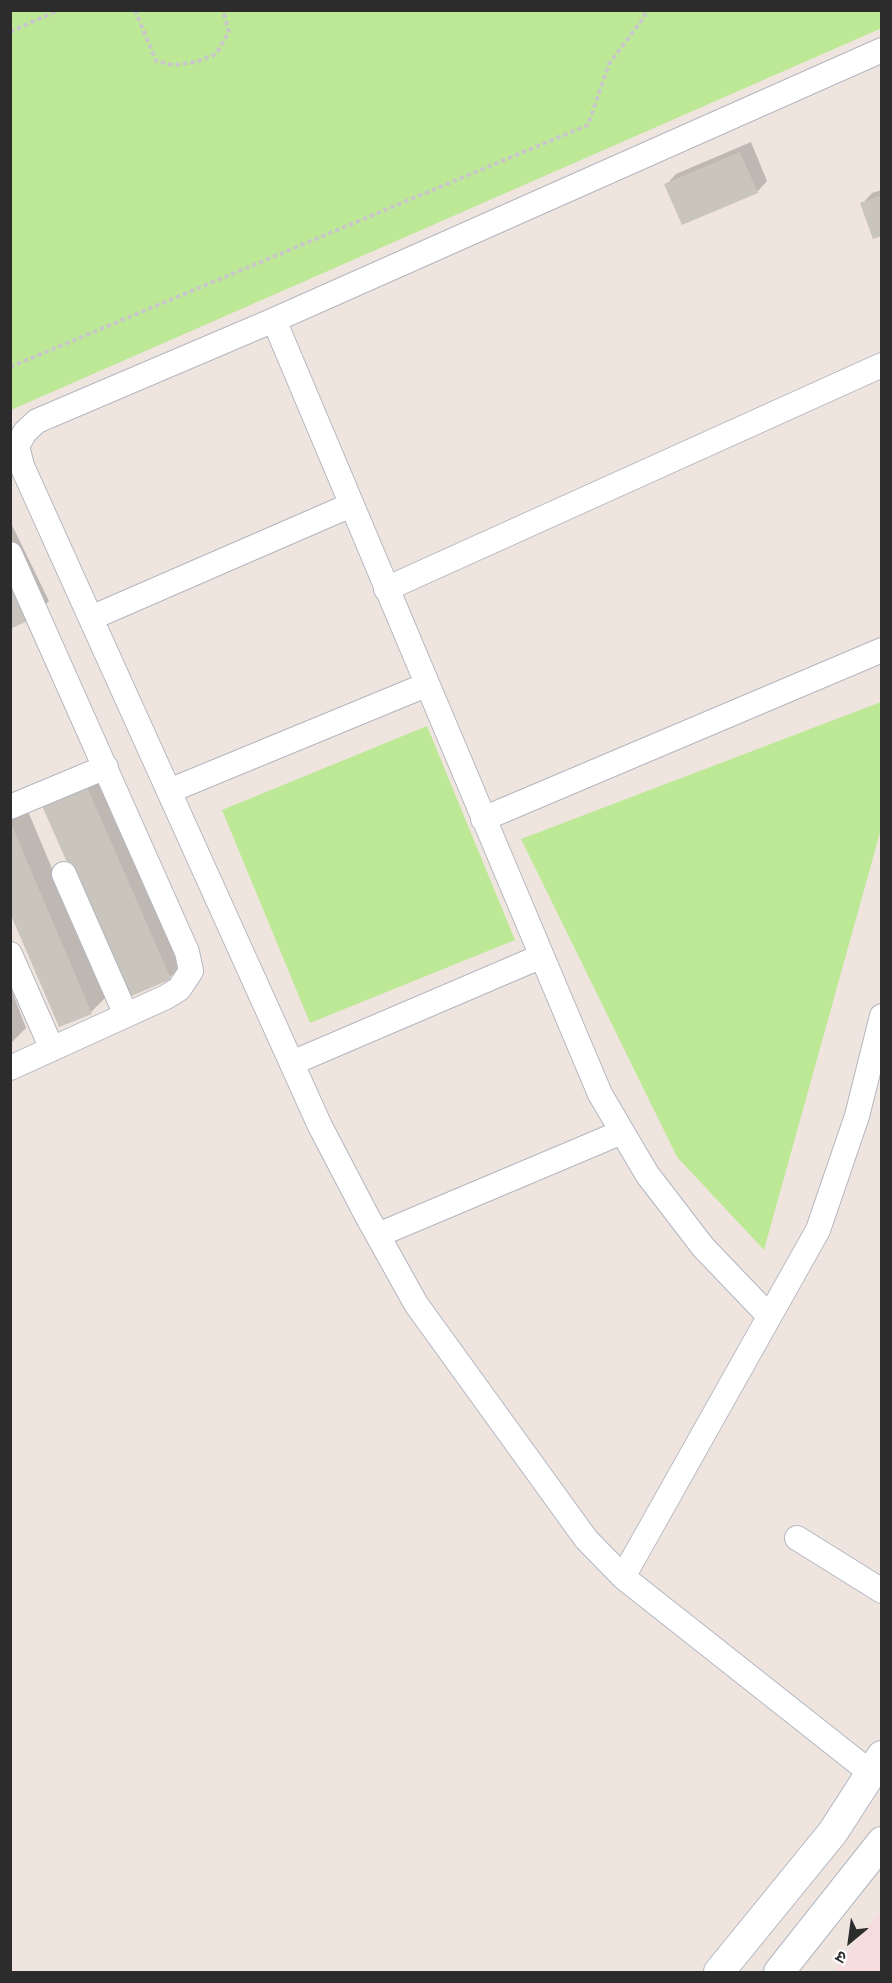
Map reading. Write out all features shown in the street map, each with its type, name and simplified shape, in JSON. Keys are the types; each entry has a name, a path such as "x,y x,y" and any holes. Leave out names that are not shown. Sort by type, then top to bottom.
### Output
{"street":[{"path":"719,1972 833,1832 876,1765 623,1577 586,1539 423,1313 320,1126 22,466 18,446 25,432 37,421 274,320 882,50"},
{"path":"274,320 600,1094 647,1174 703,1247 768,1315"},
{"path":"386,589 882,365"},
{"path":"91,618 351,505"},
{"path":"10,554 187,952 191,971 179,989 10,1068"},
{"path":"483,819 882,650"},
{"path":"170,791 426,685"},
{"path":"10,807 106,766"},
{"path":"64,874 126,1015"},
{"path":"10,954 52,1049"},
{"path":"292,1063 542,956"},
{"path":"623,1577 768,1315 818,1230 857,1116 882,1016"},
{"path":"378,1235 622,1132"},
{"path":"797,1538 882,1591"},
{"path":"779,1972 882,1842"}],"path":[{"path":"10,32 59,10"},
{"path":"135,10 156,61 174,65 196,62 216,54 229,32 223,10"},
{"path":"10,367 588,126 609,64 645,16 643,10"}],"shaded area":[{"path":"881,1911 881,1972 833,1972"}],"green space":[{"path":"11,10 881,10 882,28 11,410"},
{"path":"881,702 881,829 764,1250 677,1157 521,839"},
{"path":"427,726 515,940 310,1023 222,810"}],"building":[{"path":"740,152 758,193 682,225 664,184"},
{"path":"882,195 882,236 873,239 860,203"},
{"path":"10,569 34,618 10,629"},
{"path":"84,780 171,979 127,998 39,799"},
{"path":"10,821 92,1014 59,1027 10,913"}]}
